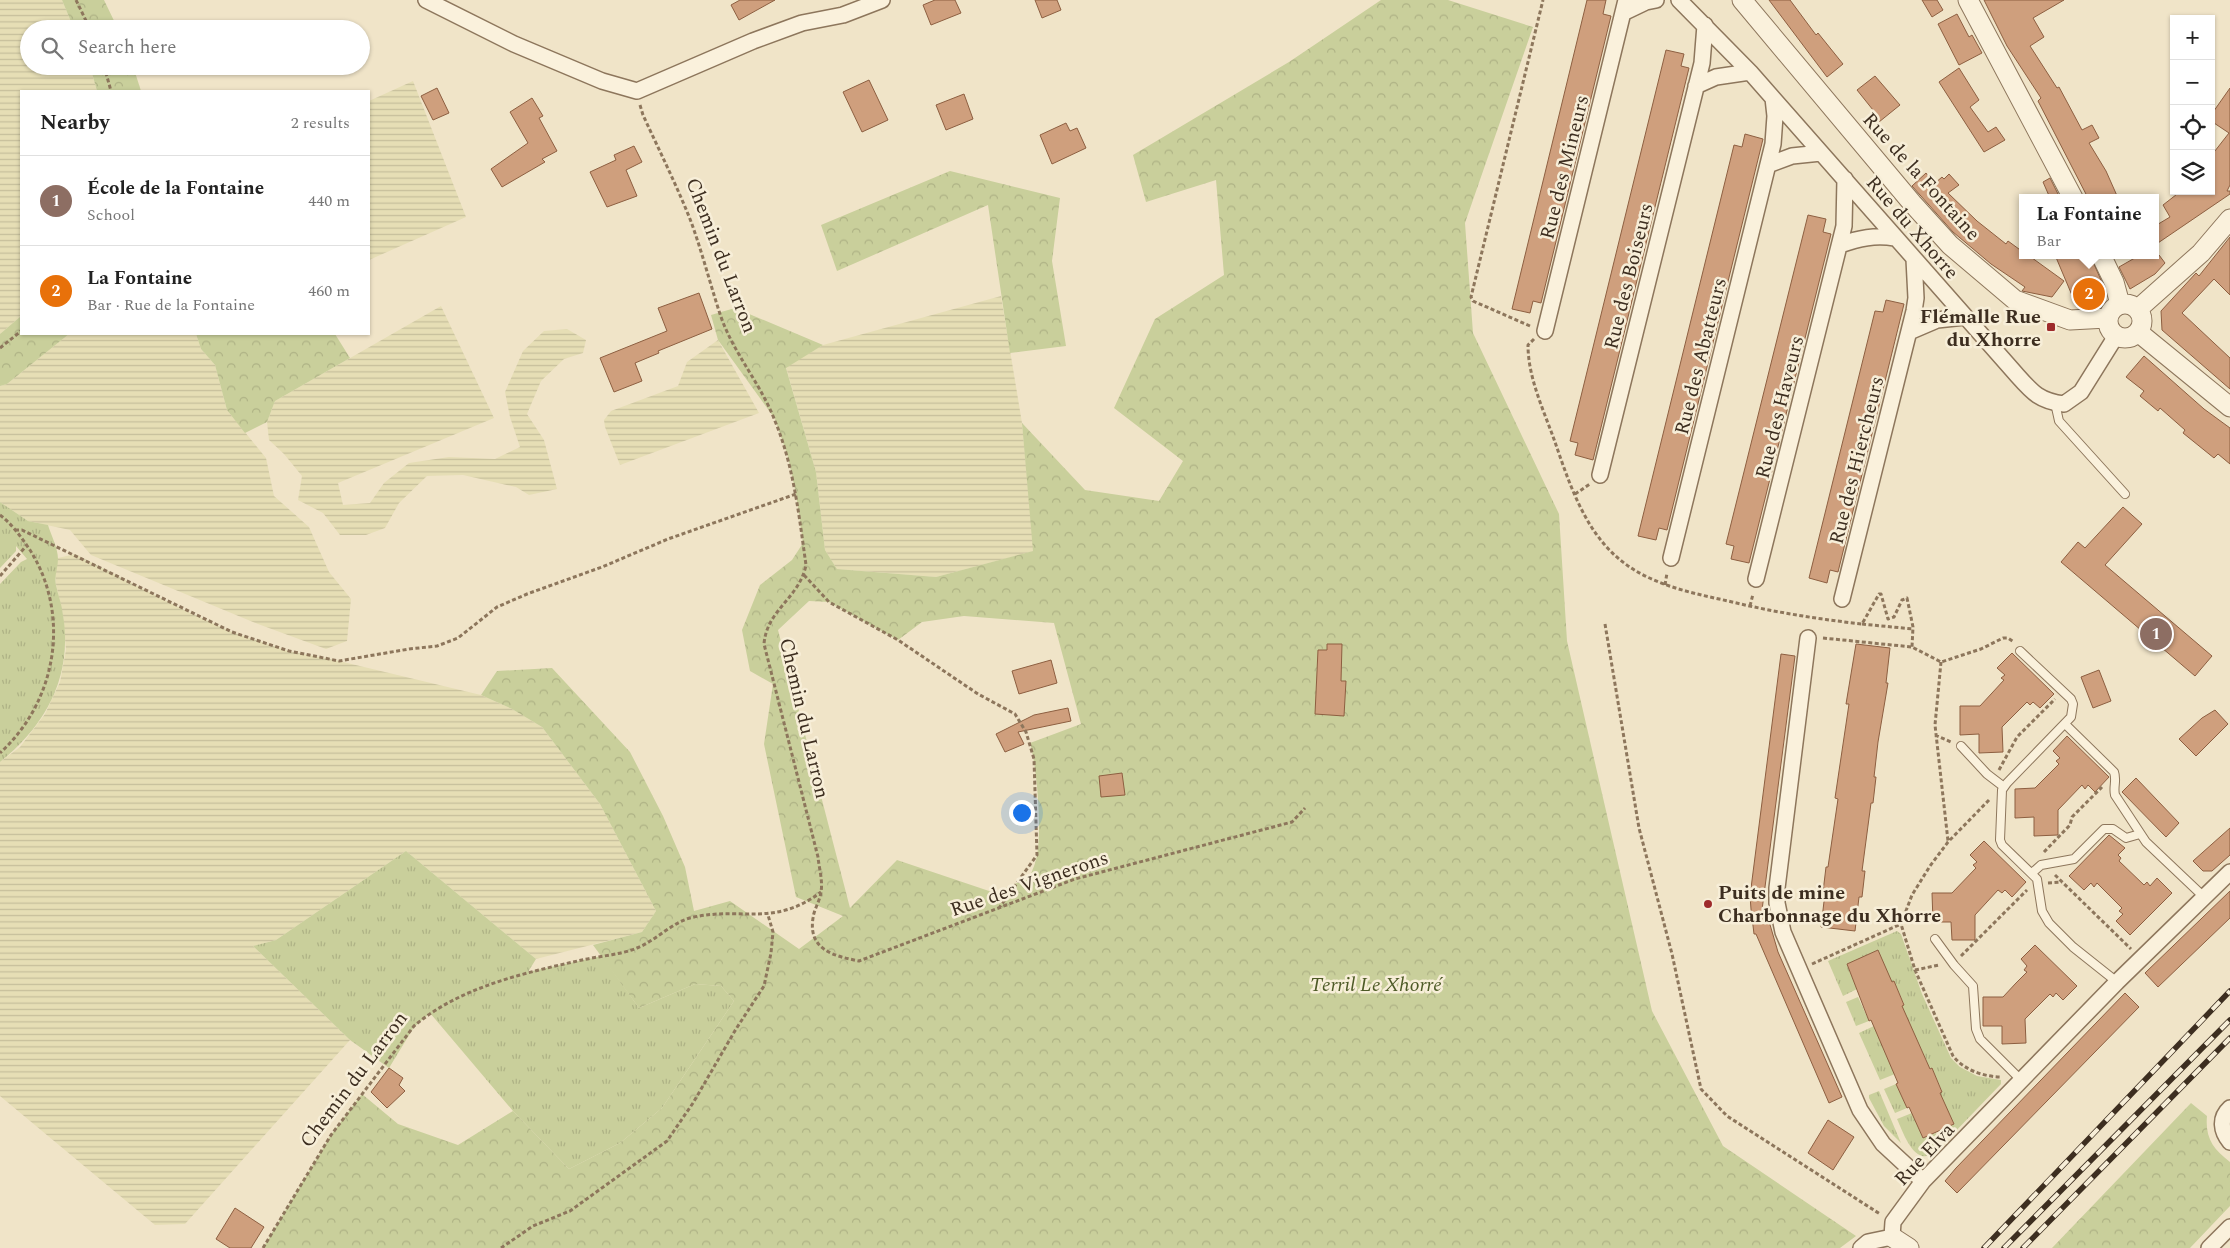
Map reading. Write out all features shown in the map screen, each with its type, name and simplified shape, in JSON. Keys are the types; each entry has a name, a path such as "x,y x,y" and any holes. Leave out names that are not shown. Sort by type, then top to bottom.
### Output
{"street":[{"path":"426,0 514,44 610,84 637,91 753,41 802,23 843,15 882,0"},
{"name":"Rue des Mineurs","path":"1545,331 1625,7 1656,0"},
{"name":"Rue du Xhorre","path":"1676,0 1705,25 1750,72 2028,388 2046,402 2055,403"},
{"name":"Rue de la Fontaine","path":"1742,0 1912,204 1950,245 2015,300 2070,320 2107,318"},
{"path":"1968,0 2071,194"},
{"name":"Rue des Boiseurs","path":"1600,475 1696,86 1704,51 1705,25"},
{"path":"1696,86 1716,77 1750,72"},
{"name":"Rue des Abatteurs","path":"1671,558 1768,165 1774,131 1773,98"},
{"path":"1768,165 1792,156 1821,153"},
{"name":"Rue des Haveurs","path":"1756,579 1840,245 1846,214 1845,179"},
{"path":"2138,309 2162,290 2201,253 2230,219"},
{"path":"1840,245 1865,237 1895,238"},
{"name":"Rue des Hiercheurs","path":"1842,599 1909,332 1916,298 1914,259"},
{"path":"2103,259 2114,282 2120,304"},
{"path":"2120,304 2130,304 2138,309 2143,321 2138,332 2128,338 2116,336 2108,328 2107,318 2112,309 2120,304"},
{"path":"1909,332 1937,320 1965,317"},
{"path":"2138,332 2230,407"},
{"path":"2055,403 2064,404 2081,392 2116,336"},
{"path":"1808,638 1777,888 1778,910 1783,932 1867,1124 1883,1144 1923,1181"},
{"name":"Rue Elva","path":"1892,1230 1923,1181 2117,982 2230,872"},
{"path":"2230,1108 2225,1112 2222,1124 2225,1135 2230,1142"},
{"path":"2209,1248 2230,1227"},
{"path":"1862,1248 1868,1242 1892,1230 1909,1248"}],"lane":[{"path":"2055,403 2059,421 2124,494"},
{"path":"2001,784 2065,724 2071,717 2073,704 2020,651"},
{"path":"2065,724 2114,772 2116,777 2113,790 2114,795 2140,834 2204,897"},
{"path":"1961,746 1973,760 2001,784 2000,840 2002,845 2032,872 2038,883 2042,911 2049,923 2073,946 2100,966 2117,982"},
{"path":"2032,872 2041,865 2074,859 2104,829 2113,829 2126,838 2140,834"},
{"path":"1935,939 1974,990 1976,1029 1980,1039 2022,1081"}],"path":[{"path":"76,0 86,20"},
{"path":"1543,0 1471,297 1473,301 1502,315 1545,331"},
{"path":"107,75 111,90"},
{"name":"Chemin du Larron","path":"263,1248 331,1135 408,1034 430,1013 453,999 527,972 638,948 691,918 710,915 768,915 807,902 821,892 818,857 764,644 765,630 770,620 797,589 804,575 806,565 796,494 788,457 775,419 723,323 690,218 643,115 637,91"},
{"path":"1545,331 1528,345 1530,370 1575,494 1599,538 1620,560 1646,577 1680,590 1768,612 1912,629"},
{"path":"0,348 20,332"},
{"path":"15,530 22,530 75,554 232,632 288,651 339,661 372,654 437,646 458,638 497,607 668,539 796,494"},
{"path":"0,515 8,521 36,560 48,593 54,622 54,651 44,689 31,716 0,753"},
{"path":"0,576 27,545"},
{"path":"804,575 829,602 898,640 978,694 1015,714 1026,732 1034,759 1037,855 998,909"},
{"path":"1862,624 1876,597 1881,594 1888,619 1894,617 1902,600 1906,598 1912,629 1912,647"},
{"path":"1605,624 1639,828 1672,954 1700,1089 1726,1116 1892,1230"},
{"path":"1808,638 1912,647 1941,662 1981,649 2003,638 2011,640"},
{"path":"1941,662 1935,725 1948,842"},
{"path":"1998,1077 1972,1071 1956,1060 1945,1041 1915,970 1901,924 1917,885 1948,842 1996,793 2001,784 1999,769 2017,737 2062,691"},
{"name":"Rue des Vignerons","path":"821,892 813,918 814,935 819,947 840,957 859,961 1075,879 1292,822 1305,808"},
{"path":"1915,970 1951,961 1966,954 2031,886 2038,883 2062,882"},
{"path":"501,1248 533,1226 570,1211 667,1141 693,1103 736,1029 764,986 773,932 768,915"},
{"path":"1799,970 1901,924"}],"shaded area":[{"path":"0,0 62,0 70,20 20,20 20,75 93,75 97,90 20,90 20,317 0,334"},
{"path":"413,81 466,217 370,260 370,101"},
{"path":"1001,296 1022,423 1034,551 936,577 837,569 825,550 816,472 786,367 823,345"},
{"path":"441,306 494,418 338,483 343,505 370,503 384,483 409,463 449,457 495,459 520,447 510,417 505,392 523,351 544,331 567,329 586,340 583,353 564,359 541,381 527,414 544,440 557,489 529,495 516,487 463,475 427,476 399,503 385,528 366,535 340,535 323,513 298,500 302,476 284,454 269,440 267,422 275,401"},
{"path":"68,335 196,335 201,349 215,365 227,410 266,458 274,496 309,527 329,572 351,599 347,641 326,649 258,624 91,555 70,530 28,521 0,502 0,386 7,384"},
{"path":"718,340 759,413 620,465 605,427 604,420 611,411 678,386 687,362"},
{"path":"75,554 184,610 232,632 288,651 339,661 481,695 512,709 542,727 600,804 656,911 642,932 536,959 406,851 276,940 253,946 350,1040 185,1224 155,1225 0,1096 0,762 20,747 45,714 60,682 66,650 63,615 56,584 55,568 58,558"}],"green space":[{"path":"62,0 104,0 114,20 70,20"},
{"name":"Terril Le Xhorré","path":"1381,0 1448,0 1533,27 1465,223 1473,333 1559,514 1567,641 1652,1011 1723,1146 1856,1236 1840,1248 263,1248 331,1135 362,1094 398,1124 458,1145 513,1111 569,1169 620,1143 662,1108 734,1001 721,986 695,984 639,1008 593,945 642,932 656,911 600,804 542,727 512,709 481,695 497,671 552,668 630,752 663,816 685,867 694,911 730,901 799,949 843,916 796,897 764,744 773,684 750,671 742,630 760,585 792,560 803,543 796,494 788,457 775,419 718,340 711,315 735,308 823,345 786,368 816,472 825,550 837,569 936,577 1033,551 1022,423 1085,490 1159,501 1183,461 1114,408 1155,319 1224,275 1216,180 1146,202 1133,155 1289,62","holes":["809,601 829,602 898,640 922,622 964,616 1054,623 1081,724 1030,743 1037,782 1039,815 1036,858 1030,877 995,893 897,860 850,908 778,630"]},
{"path":"93,75 136,75 141,90 97,90"},
{"path":"950,171 1060,198 1052,261 1066,346 1010,353 988,205 837,271 821,225"},
{"path":"20,317 20,335 68,335 7,384 0,386 0,334"},
{"path":"196,335 336,335 350,358 275,401 267,422 245,433 227,410 215,365 201,349"},
{"path":"0,502 28,521 48,525 58,555 56,582 65,637 60,679 52,698 31,732 0,762 0,584 21,562 27,559 16,546 16,551 0,568"},
{"path":"406,851 536,959 528,972 602,956 639,1008 695,984 721,986 734,1001 662,1108 620,1143 569,1169 513,1111 430,1013 414,1027 389,1068 350,1040 253,946 276,940"},
{"path":"1897,931 1901,934 1922,994 1951,1058 1960,1067 1977,1076 2001,1080 2001,1084 1951,1136 1948,1127 1954,1124 1939,1093 1942,1091 1932,1068 1928,1069 1927,1062 1901,1006 1904,1004 1894,981 1890,983 1878,950 1865,956 1866,958 1847,964 1857,989 1843,996 1828,961"},
{"path":"1858,997 1869,1021 1856,1026 1846,1002"},
{"path":"1874,1026 1895,1074 1880,1080 1859,1033"},
{"path":"1896,1084 1907,1108 1895,1113 1884,1089"},
{"path":"1879,1091 1901,1143 1884,1126 1869,1098 1869,1095"},
{"path":"2191,1103 2207,1116 2207,1131 2211,1142 2230,1162 2230,1206 2190,1248 2052,1248"},
{"path":"1912,1113 1923,1138 1936,1133 1939,1140 1935,1143 1938,1149 1930,1155 1923,1156 1917,1154 1907,1141 1897,1119"}],"building":[{"path":"740,0 775,0 739,20 731,5"},
{"path":"935,0 955,0 961,13 931,25 923,5"},
{"path":"1035,0 1057,0 1061,10 1042,18"},
{"path":"1587,0 1606,0 1603,14 1611,16 1541,303 1533,301 1530,313 1512,309"},
{"path":"1769,0 1790,0 1816,35 1818,33 1843,64 1827,77"},
{"path":"1922,0 1937,0 1943,10 1932,17"},
{"path":"1984,0 2064,0 2033,18 2044,37 2030,46 2057,88 2059,87 2082,130 2092,125 2099,138 2089,143 2106,171 2116,194 2086,194 2038,101 2041,98 2007,46"},
{"path":"1957,14 1969,37 1972,35 1982,53 1959,65 1938,24"},
{"path":"1666,50 1684,54 1681,66 1689,68 1593,460 1575,455 1578,443 1570,441"},
{"path":"1959,68 1979,100 1970,107 1988,132 1996,127 2005,140 1984,152 1939,82"},
{"path":"1875,76 1900,105 1879,122 1871,112 1873,110 1857,90"},
{"path":"869,80 888,120 862,132 843,92"},
{"path":"437,88 449,113 433,120 421,96"},
{"path":"2230,88 2230,185 2227,191 2230,191 2230,194 2159,242 2159,224 2170,217 2163,205 2176,195 2215,195 2215,151 2229,133 2215,124 2215,109"},
{"path":"964,94 973,119 946,130 936,105"},
{"path":"532,98 543,116 539,118 557,151 542,159 545,162 502,187 491,169 528,143 510,112"},
{"path":"1066,123 1070,131 1077,128 1086,148 1052,164 1040,135"},
{"path":"1745,134 1763,139 1667,530 1659,528 1656,540 1638,536 1734,145 1742,147"},
{"path":"634,146 642,162 626,170 637,196 607,207 590,172 616,160 614,155"},
{"path":"1926,173 1934,184 1949,174 1959,185 1948,193 1977,221 2006,244 2008,241 2019,249 2019,259 2034,259 2064,281 2052,297 2022,291 2025,287 1991,264 1953,232 1912,186"},
{"path":"2050,178 2058,194 2048,194 2043,182"},
{"path":"1808,215 1826,219 1823,232 1831,234 1749,563 1731,559 1734,546 1726,544"},
{"path":"2230,237 2230,295 2214,279 2182,313 2230,358 2230,389 2162,330 2161,311 2196,273 2199,276"},
{"path":"2159,255 2165,263 2155,274 2130,289 2119,267 2133,259 2159,259"},
{"path":"2057,259 2092,259 2104,287 2097,291 2095,295 2074,300"},
{"path":"699,293 712,329 658,351 659,353 635,363 642,381 614,392 600,358 667,331 658,308"},
{"path":"1886,300 1904,304 1838,572 1830,570 1827,583 1809,578 1875,311 1883,312"},
{"path":"2144,356 2204,409 2230,428 2230,464 2218,454 2214,458 2183,433 2185,430 2160,408 2158,411 2140,396 2144,391 2126,377"},
{"path":"2123,507 2142,524 2105,565 2212,656 2195,676 2061,562 2078,542 2085,548"},
{"path":"1327,644 1342,644 1341,681 1346,681 1344,716 1315,714 1318,650 1327,650"},
{"path":"1856,644 1890,648 1886,683 1888,683 1874,777 1876,777 1873,803 1871,803 1862,871 1865,871 1862,897 1859,897 1855,931 1821,927 1826,867 1828,867 1838,799 1835,798 1849,704 1846,704"},
{"path":"2012,653 2054,694 2040,708 2033,702 2030,705 2027,702 2002,727 2003,752 1979,753 1979,734 1960,735 1960,706 1980,706 2004,680 2001,678 2005,675 1997,668"},
{"path":"1781,654 1795,656 1762,910 1766,911 1778,952 1842,1097 1829,1103 1756,934 1754,934 1751,909 1750,896"},
{"path":"1051,660 1057,683 1019,694 1012,671"},
{"path":"2099,670 2111,701 2093,708 2081,677"},
{"path":"1068,708 1071,721 1018,732 1024,744 1005,752 996,734 1034,715"},
{"path":"2215,710 2228,724 2196,756 2179,739 2202,718"},
{"path":"2067,736 2109,777 2095,792 2088,785 2085,789 2082,785 2058,810 2058,835 2034,836 2034,817 2015,818 2015,789 2035,788 2059,764 2056,761 2060,758 2053,751"},
{"path":"1122,773 1125,795 1101,797 1099,776"},
{"path":"2136,778 2179,823 2166,837 2122,792"},
{"path":"2230,828 2230,855 2212,871 2203,871 2193,861"},
{"path":"2109,835 2125,848 2118,855 2121,858 2119,861 2144,885 2147,882 2150,886 2157,878 2172,893 2130,935 2116,921 2123,914 2119,911 2122,908 2097,883 2094,887 2091,883 2084,890 2069,876"},
{"path":"1984,841 2026,882 2012,897 2005,890 2002,893 1998,890 1975,915 1975,940 1952,940 1951,922 1933,922 1932,893 1952,893 1976,868 1973,865 1977,862 1970,855"},
{"path":"2230,891 2230,918 2158,987 2145,973"},
{"path":"2035,945 2077,986 2063,1000 2056,993 2053,997 2050,994 2025,1019 2026,1043 2002,1044 2002,1026 1983,1026 1983,997 2003,997 2027,972 2024,970 2027,966 2021,959"},
{"path":"1878,950 1892,982 1894,981 1904,1005 1902,1006 1930,1069 1932,1068 1942,1092 1940,1093 1954,1124 1923,1138 1896,1084 1898,1083 1871,1020 1869,1021 1847,964"},
{"path":"2125,993 2139,1007 1957,1193 1945,1181"},
{"path":"389,1068 403,1078 399,1085 405,1091 387,1108 371,1092"},
{"path":"1828,1120 1854,1137 1833,1170 1808,1153"},
{"path":"235,1208 264,1227 251,1248 230,1248 216,1239"}],"railway":[{"path":"1984,1248 2230,991"},
{"path":"2004,1248 2230,1020"},
{"path":"2023,1248 2230,1038"}],"place":[{"name":"La Fontaine","path":"2089,294"},
{"name":"Flémalle Rue du Xhorre","path":"2051,327"},
{"name":"École de la Fontaine","path":"2156,634"},
{"name":"Puits de mine Charbonnage du Xhorre","path":"1708,904"}]}
